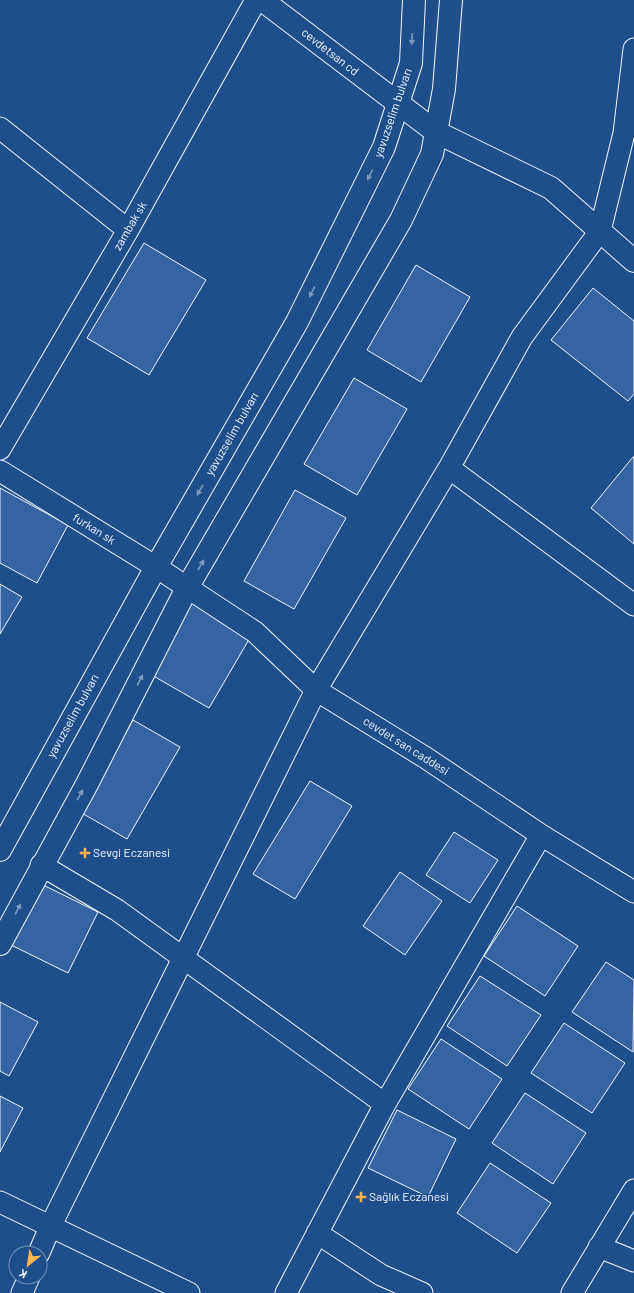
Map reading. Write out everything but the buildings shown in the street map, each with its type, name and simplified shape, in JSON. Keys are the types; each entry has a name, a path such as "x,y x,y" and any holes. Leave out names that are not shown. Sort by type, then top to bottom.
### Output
{"main road":[{"name":"cevdetsan cd","path":"262,0 436,132 551,188 634,261"},
{"name":"yavuzselim bulvarı","path":"0,850 156,567 297,322 384,147 411,63 414,0"},
{"path":"0,944 41,865 87,784 187,588 401,220 432,154 444,89 451,0"}],"street":[{"name":"zambak sk","path":"0,449 128,230 256,0"},
{"path":"42,1245 316,690 449,468 522,337 600,231 624,133 634,49"},
{"path":"0,128 128,230"},
{"path":"449,468 634,605"},
{"name":"furkan sk","path":"0,471 156,567 187,588"},
{"name":"cevdet san caddesi","path":"187,588 255,632 316,690 426,758 541,834 634,892"},
{"path":"286,1293 385,1104 541,834"},
{"path":"41,865 117,910 385,1104"},
{"path":"572,1293 634,1190"},
{"path":"0,1202 189,1293"},
{"path":"317,1234 381,1275 422,1293"},
{"path":"599,1248 634,1261"}],"place":[{"name":"Sevgi Eczanesi","path":"85,853"},
{"name":"Sağlık Eczanesi","path":"361,1197"}]}
